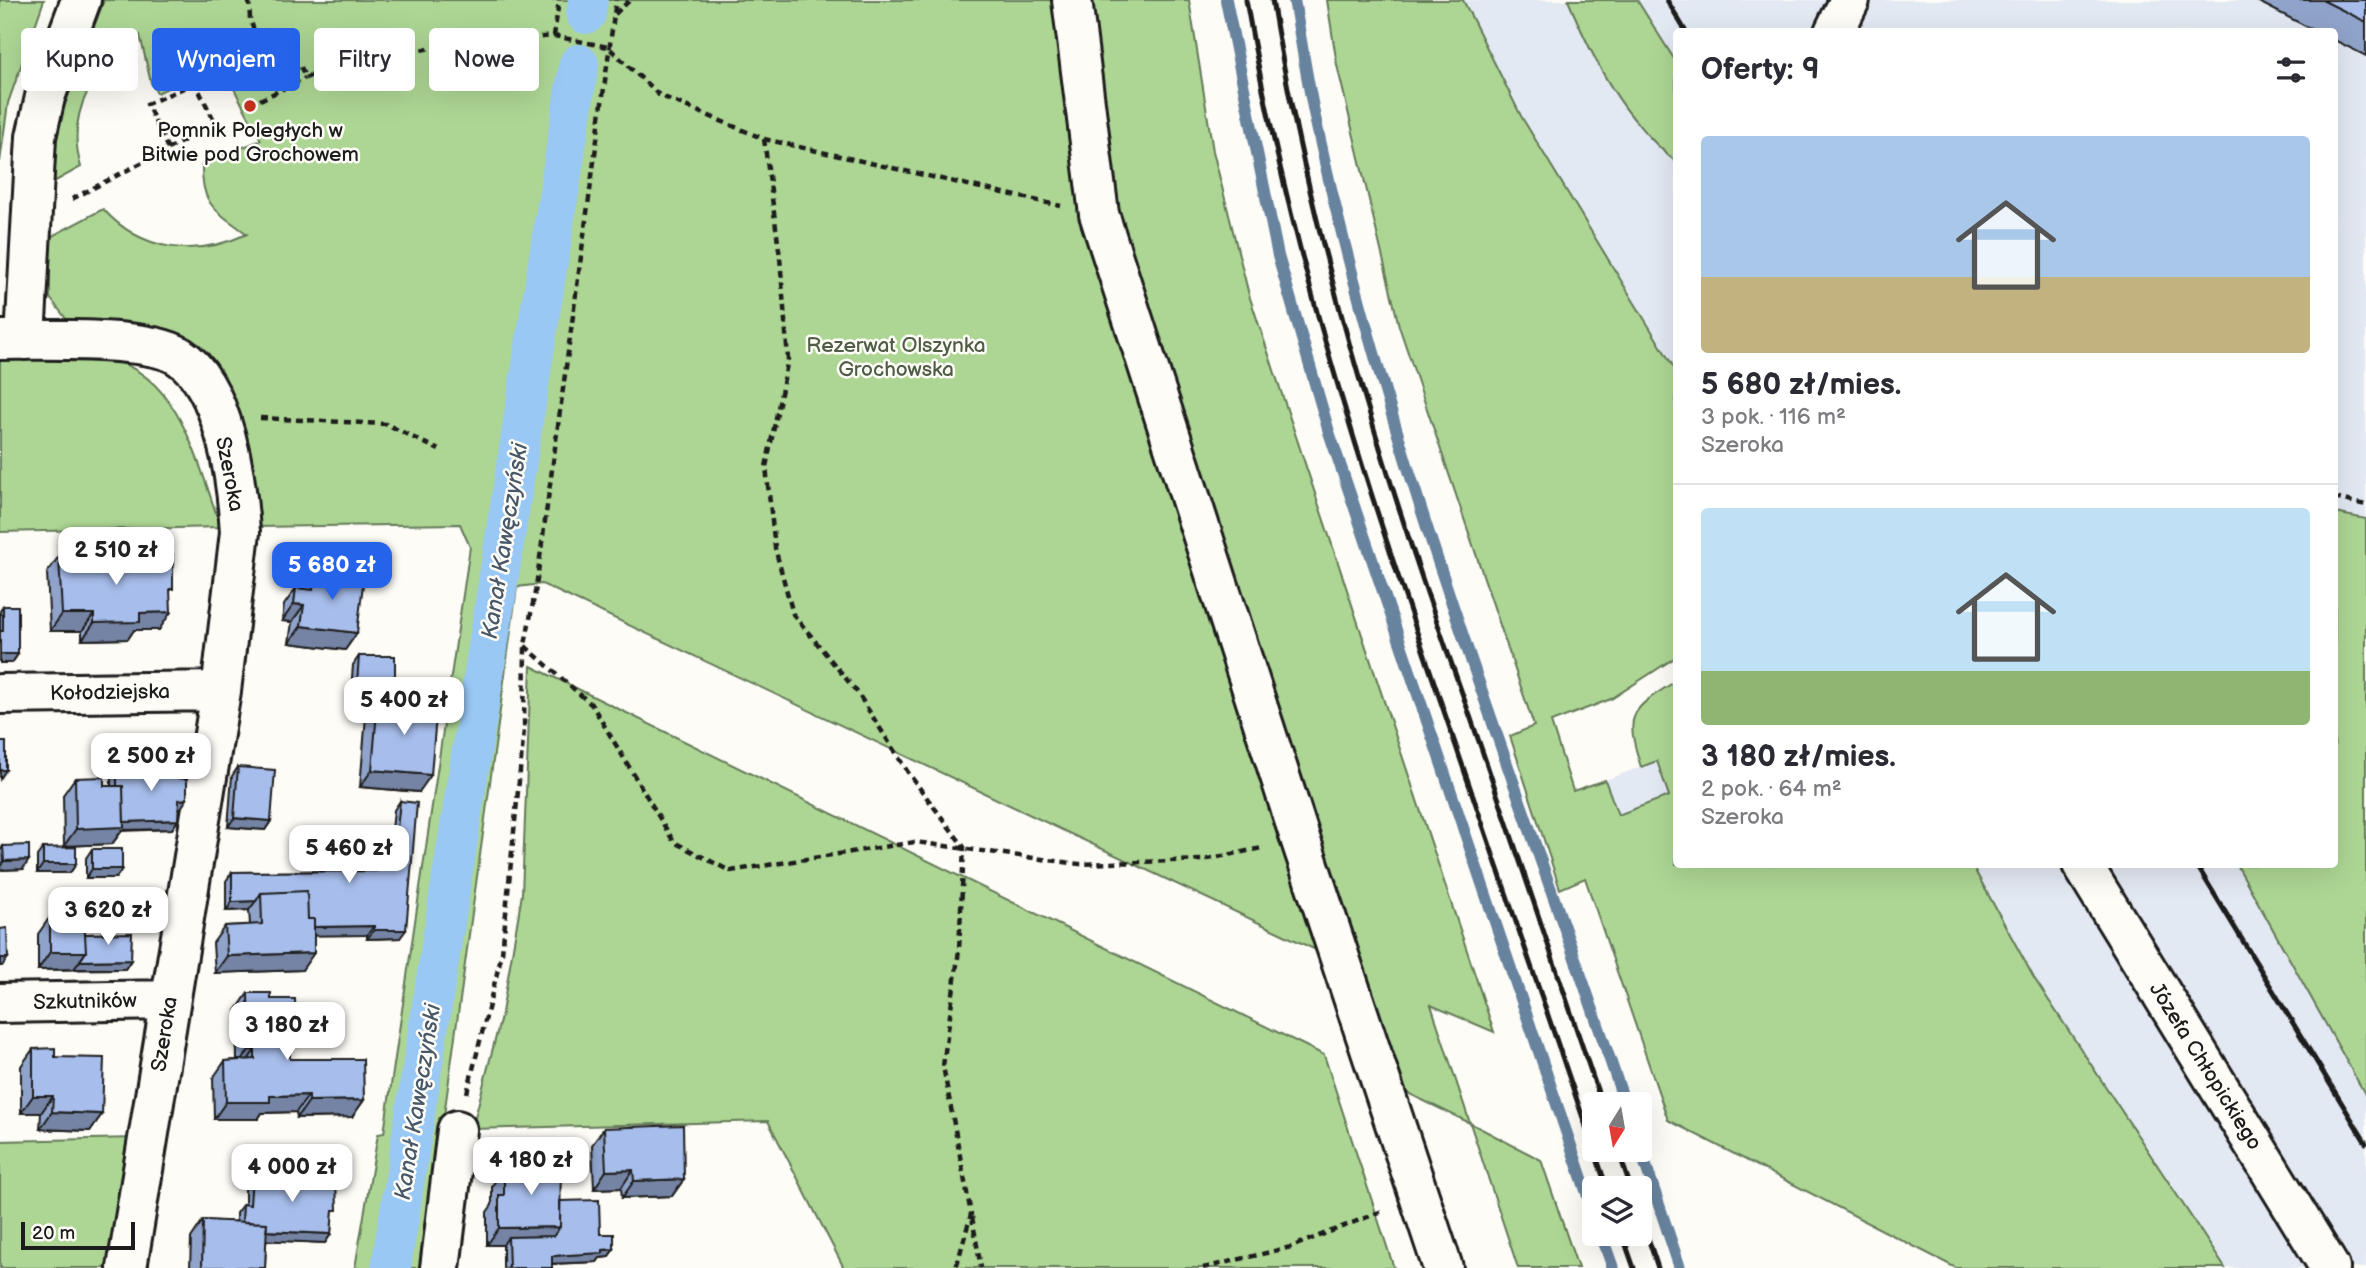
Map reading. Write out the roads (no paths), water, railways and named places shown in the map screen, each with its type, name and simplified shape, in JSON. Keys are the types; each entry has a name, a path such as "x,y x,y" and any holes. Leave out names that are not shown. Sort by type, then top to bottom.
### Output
{"street":[{"name":"Szeroka","path":"80,0 42,110 34,147 29,219 13,340 122,342 178,354 203,381 219,416 234,478 240,532 221,691 127,1268"},
{"path":"1072,0 1099,214 1301,841 1363,1020 1443,1268"},
{"path":"1836,28 1850,0"},
{"name":"Kołodziejska","path":"0,694 221,691"},
{"name":"Józefa Chłopickiego","path":"2084,868 2330,1268"},
{"name":"Szkutników","path":"0,1003 169,1000"},
{"path":"440,1268 457,1130"}],"waterway":[{"name":"Kanał Kawęczyński","path":"586,14 588,0"},
{"path":"1226,0 1278,256 1329,432 1582,1179"},
{"path":"1294,0 1318,131 1347,255 1381,378 1458,622 1621,1092"},
{"name":"Kanał Kawęczyński","path":"391,1268 579,64"},
{"path":"1645,1162 1680,1268"},
{"path":"1605,1246 1613,1268"}],"railway":[{"path":"1246,0 1299,246 1368,485 1603,1176"},
{"path":"1272,0 1307,176 1351,351 1432,608 1598,1092"},
{"path":"1667,0 1684,28"},
{"path":"2198,868 2366,1143"},
{"path":"1622,1162 1627,1176"},
{"path":"1626,1246 1634,1268"},
{"path":"1651,1246 1658,1268"}],"place":[{"name":"Pomnik Poległych w Bitwie pod Grochowem","path":"250,106"}],"park label":[{"name":"Rezerwat Olszynka Grochowska","path":"896,357"}]}
